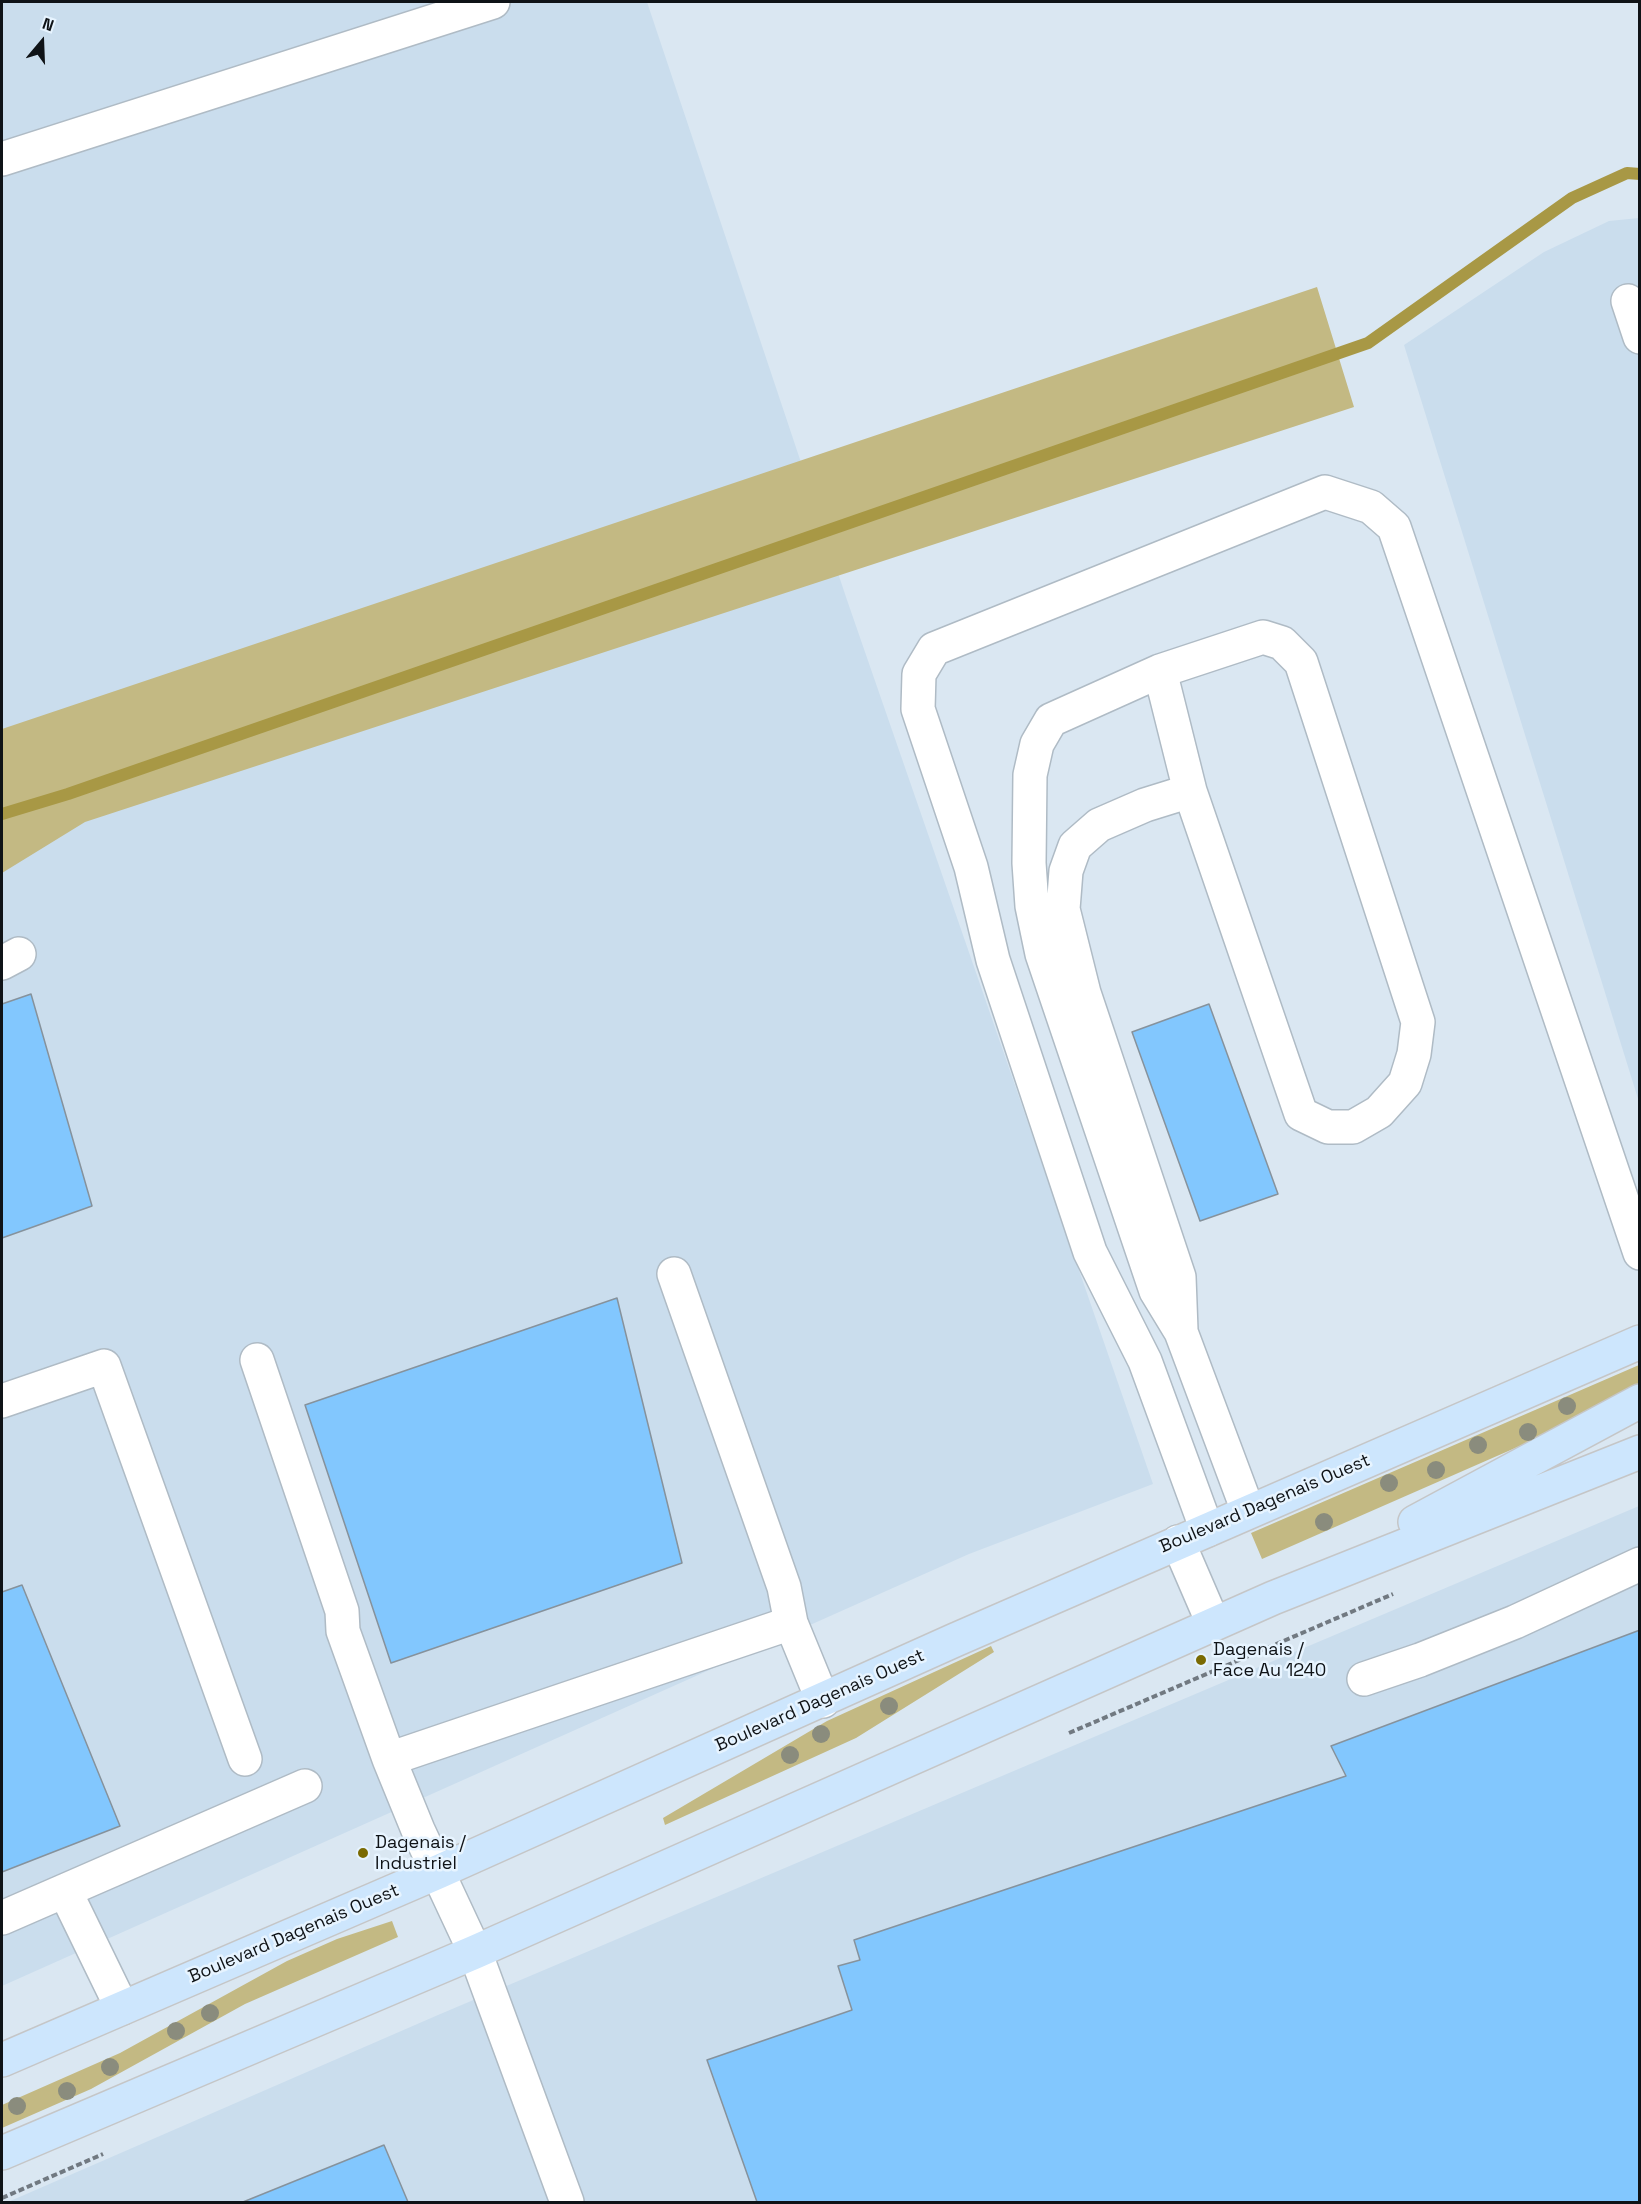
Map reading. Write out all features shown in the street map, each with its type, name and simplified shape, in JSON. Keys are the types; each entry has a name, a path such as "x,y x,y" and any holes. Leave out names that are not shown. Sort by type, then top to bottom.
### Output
{"main road":[{"name":"Boulevard Dagenais Ouest","path":"2,2060 438,1872 1248,1511 1640,1342"},
{"path":"1273,1598 1640,1401"},
{"path":"2,2153 475,1952 1213,1623 1640,1452"}],"lane":[{"path":"2,159 493,2"},
{"path":"1628,301 1640,337"},
{"path":"1213,1623 1193,1536 1145,1361 1090,1252 993,960 971,867 918,709 919,674 934,649 1325,492 1371,507 1394,527 1640,1254"},
{"path":"1160,671 1190,791 1301,1114 1328,1127 1353,1127 1379,1112 1406,1083 1414,1054 1418,1022 1301,662 1282,643 1263,637 1160,671 1051,720 1037,744 1030,775 1029,863 1032,906 1042,954 1156,1291 1181,1332 1248,1511"},
{"path":"1181,1332 1179,1277 1084,993 1063,909 1066,871 1075,846 1099,825 1145,805 1190,791"},
{"path":"674,1274 784,1587 791,1623 822,1701"},
{"path":"257,1360 342,1611 343,1631 389,1759 475,1952 567,2202"},
{"path":"2,1401 104,1366 245,1759"},
{"path":"1364,1679 1420,1660 1515,1622 1640,1564"},
{"path":"389,1759 791,1623"},
{"path":"2,1918 305,1786"},
{"path":"65,1890 122,2008"}],"path":[{"path":"1069,1733 1404,1589"},
{"path":"2,2198 46,2179"}],"shaded area":[{"path":"2,2 647,2 847,600 1153,1484 969,1554 2,1986"},
{"path":"1639,218 1639,1102 1404,345 1544,252 1609,221"},
{"path":"1317,287 1354,407 85,822 2,873 2,729"},
{"path":"1639,1365 1639,1390 1554,1431 1262,1559 1251,1533"},
{"path":"1639,1506 1639,2202 8,2202 438,2015"},
{"path":"991,1646 994,1652 856,1738 665,1825 663,1818 827,1721"},
{"path":"392,1921 398,1937 245,2004 91,2089 2,2128 2,2105 120,2053 287,1961 337,1939"}],"building":[{"path":"31,994 92,1206 2,1238 2,1004"},
{"path":"1209,1004 1278,1194 1200,1221 1132,1032"},
{"path":"617,1298 682,1563 391,1663 305,1405"},
{"path":"22,1585 120,1826 2,1872 2,1592"},
{"path":"1640,1630 1640,2202 757,2202 707,2060 852,2010 838,1966 860,1960 854,1940 1346,1776 1331,1746"},
{"path":"384,2145 408,2202 243,2202"}],"waterway":[{"path":"2,814 68,794 1368,343 1572,198 1627,173 1640,174"}],"place":[{"name":"Dagenais / Face Au 1240","path":"1201,1660"},
{"name":"Dagenais / Industriel","path":"363,1853"}]}
